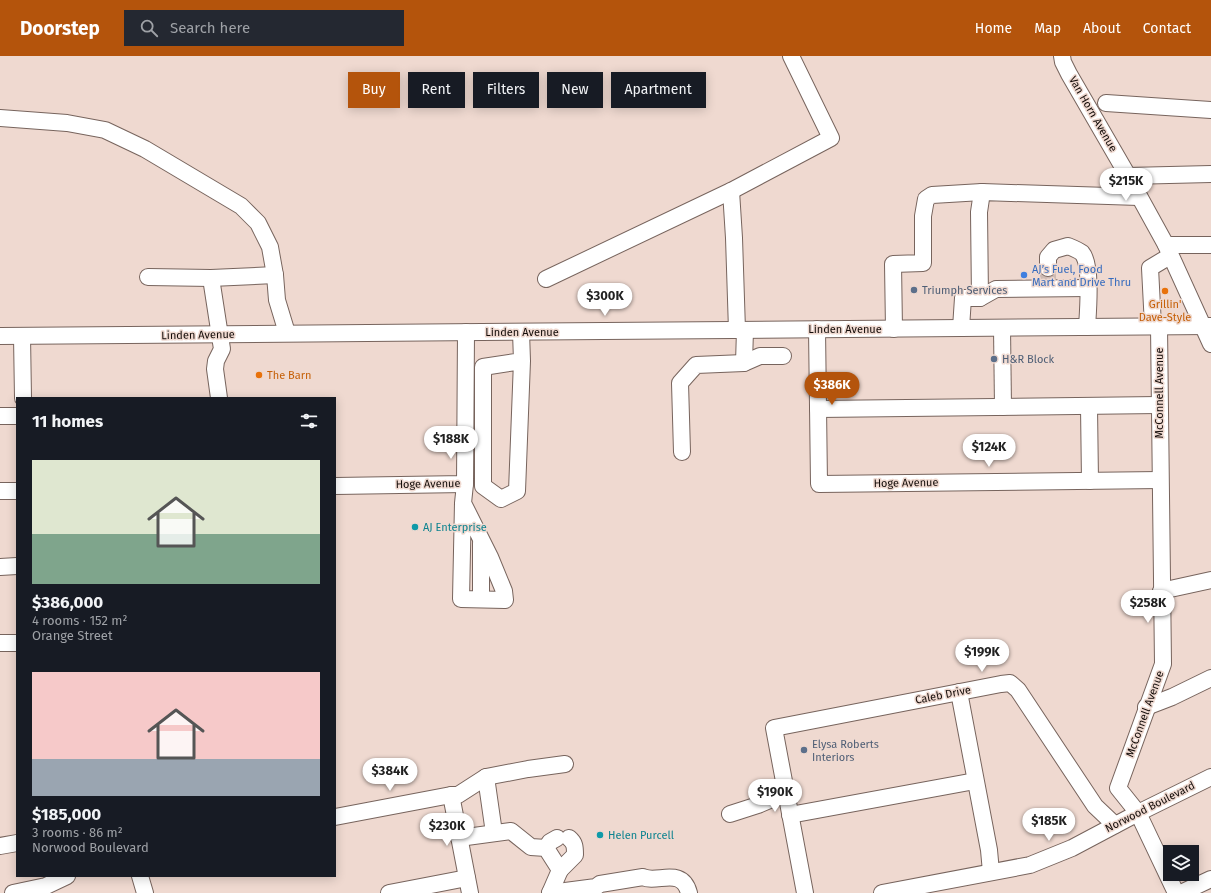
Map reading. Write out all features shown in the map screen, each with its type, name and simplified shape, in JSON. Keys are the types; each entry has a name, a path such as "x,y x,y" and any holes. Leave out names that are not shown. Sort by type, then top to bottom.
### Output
{"street":[{"path":"546,279 731,190 831,138 791,56"},
{"name":"Van Horn Avenue","path":"1062,56 1063,62 1069,74 1128,176 1168,250 1207,326 1211,344"},
{"path":"1106,103 1211,110"},
{"path":"0,118 67,123 105,130 145,149 241,206 258,222 270,247 275,275 277,300 287,333"},
{"path":"1128,176 1211,174"},
{"path":"731,190 744,364"},
{"path":"894,329 893,264 923,263 923,216 926,199 932,195 982,192 1139,196"},
{"path":"980,298 979,212 982,192"},
{"path":"1168,250 1211,245"},
{"path":"1048,280 1048,257 1054,250 1068,246 1081,252 1085,259 1087,269 1087,327"},
{"name":"McConnell Avenue","path":"1168,250 1150,268 1155,322 1159,405 1163,664 1146,707 1118,788 1138,813 1176,893"},
{"path":"148,277 211,278 275,275"},
{"path":"211,278 222,349 216,361 215,369 219,397"},
{"path":"961,328 963,298 980,298 996,289 1048,280 1088,288"},
{"name":"Linden Avenue","path":"0,336 1087,327 1155,322 1207,326"},
{"path":"1002,328 996,390 1003,407"},
{"path":"817,329 818,409 1159,405"},
{"name":"Hoge Avenue","path":"336,486 466,484 466,332"},
{"path":"521,332 522,361 517,491 501,499 483,486 483,367 522,361"},
{"path":"22,336 23,397"},
{"path":"682,452 680,383 696,365 744,364 760,356 783,356"},
{"path":"1089,407 1090,481"},
{"name":"Hoge Avenue","path":"818,409 819,484 1160,480"},
{"path":"0,416 16,416"},
{"path":"462,503 490,557 504,591 505,600 461,599 462,503 466,484"},
{"path":"0,491 16,491"},
{"path":"481,541 481,599"},
{"path":"0,567 16,566"},
{"path":"1161,591 1211,580"},
{"path":"0,643 16,643"},
{"path":"1146,707 1172,697 1211,678"},
{"name":"Caleb Drive","path":"786,794 774,728 959,692 1010,684 1018,690 1095,806 1115,825"},
{"path":"959,692 992,872"},
{"path":"336,817 450,795 458,796 486,777 565,764"},
{"path":"486,777 494,833"},
{"name":"Norwood Boulevard","path":"882,893 1030,865 1072,848 1211,777"},
{"path":"790,815 975,781"},
{"path":"730,814 786,794 805,893"},
{"path":"389,893 469,886 450,795"},
{"path":"459,838 511,831 531,848 558,841 574,842 575,855 560,870 550,893"},
{"path":"558,841 560,870"},
{"path":"0,846 16,842"},
{"path":"12,893 46,886 65,877"},
{"path":"140,877 145,893"},
{"path":"550,893 596,887 600,884 643,877 648,879 663,877 676,878 686,885 689,893"},
{"path":"1181,893 1211,879"}],"tunnel":[{"path":"1048,268 1048,283"}],"place":[{"name":"AJ’s Fuel, Food Mart and Drive Thru","path":"1024,275"},
{"name":"Triumph Services","path":"914,290"},
{"name":"Grillin' Dave-Style","path":"1165,291"},
{"name":"H&R Block","path":"994,359"},
{"name":"The Barn","path":"259,375"},
{"name":"AJ Enterprise","path":"415,527"},
{"name":"Elysa Roberts Interiors","path":"804,750"},
{"name":"Helen Purcell","path":"600,835"}]}
